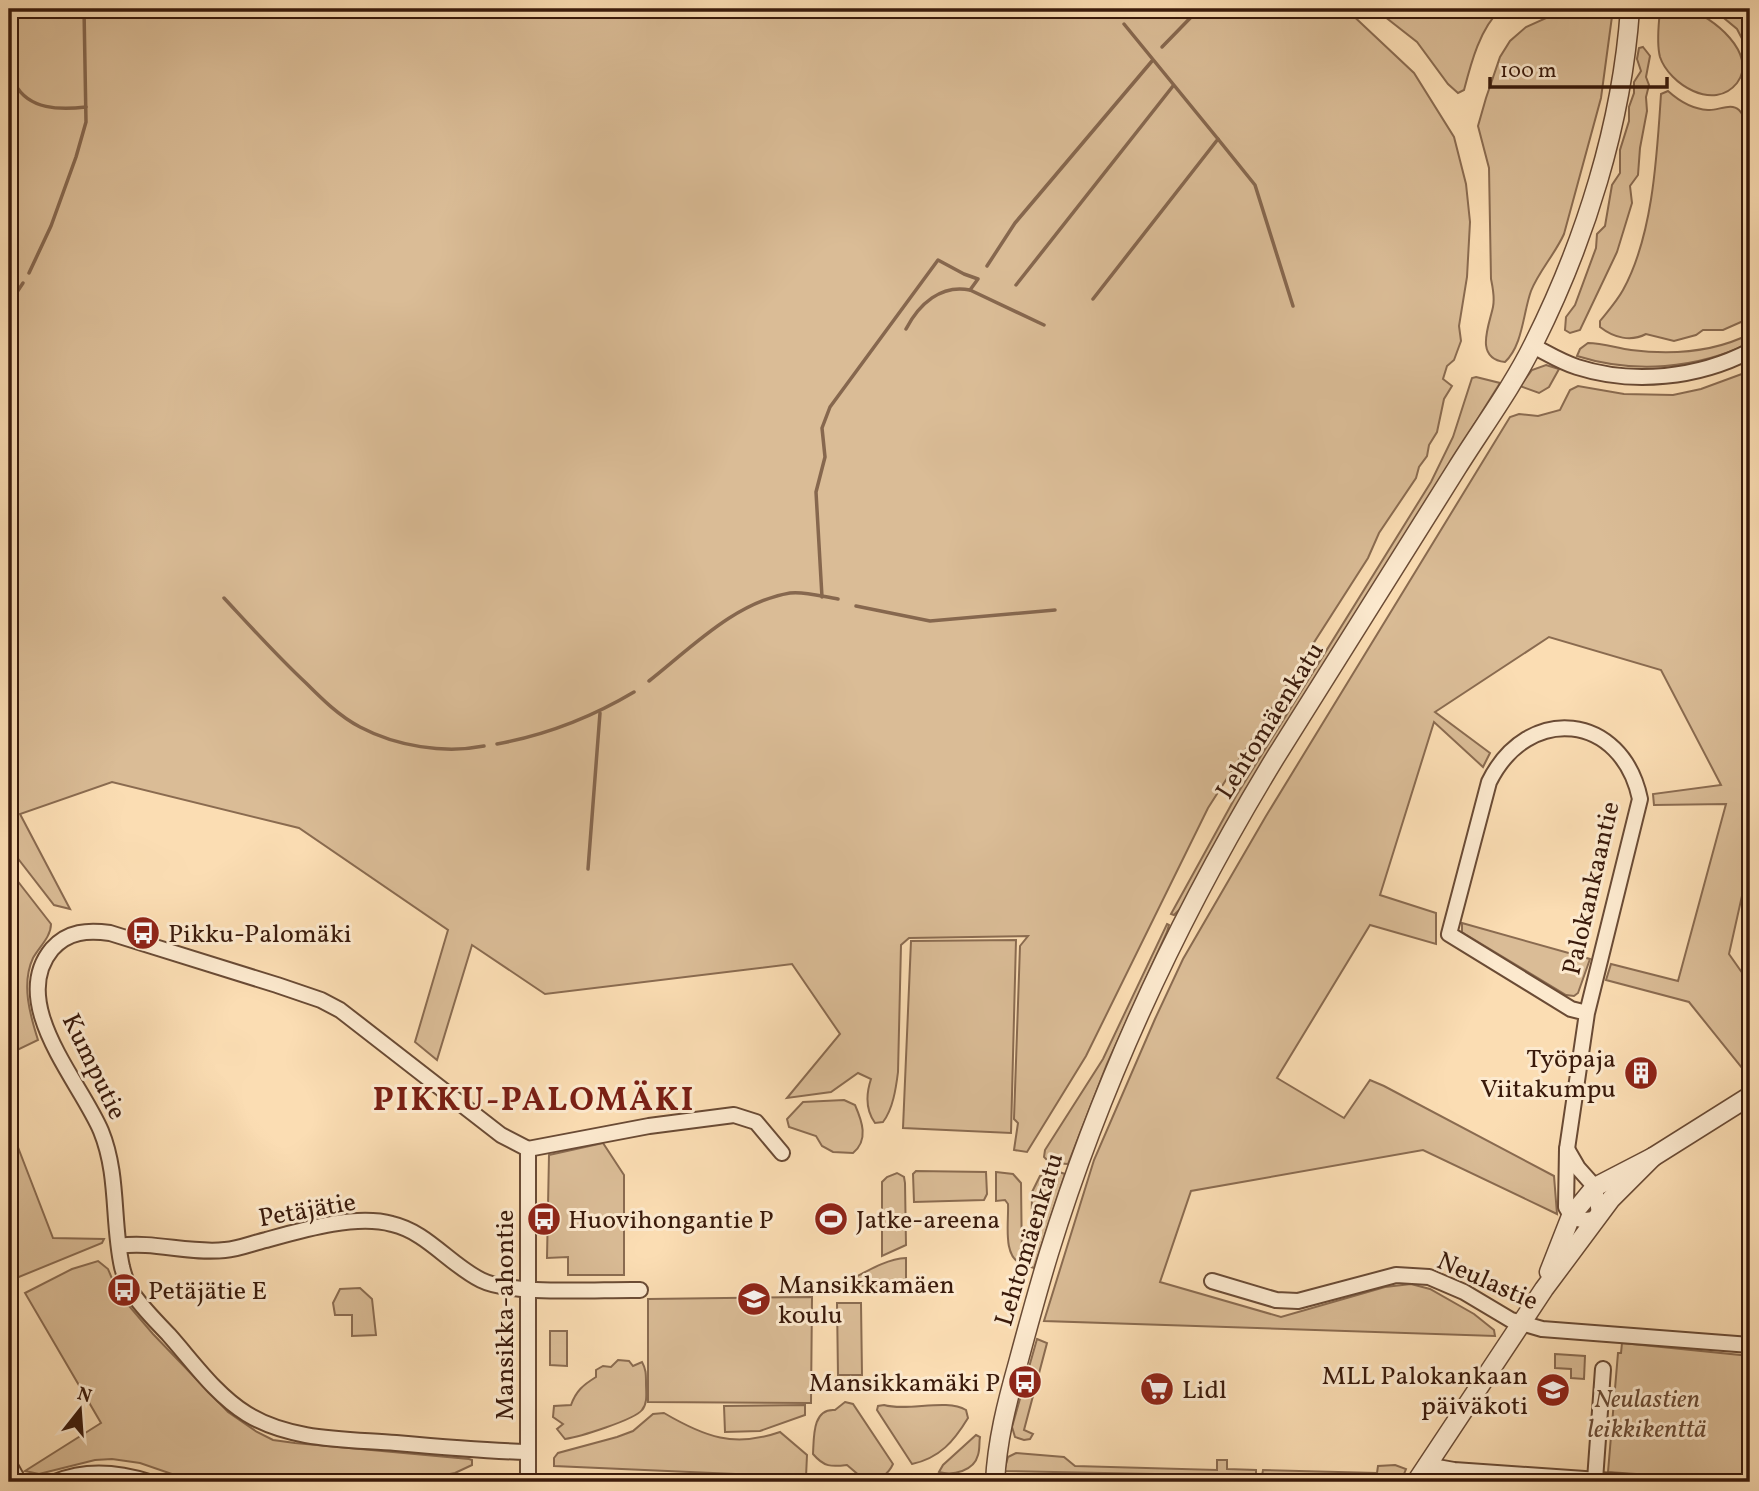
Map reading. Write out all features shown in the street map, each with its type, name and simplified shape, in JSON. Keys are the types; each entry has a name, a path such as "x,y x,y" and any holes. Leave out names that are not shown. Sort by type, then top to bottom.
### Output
{"street":[{"name":"Lehtomäenkatu","path":"995,1482 998,1445 1005,1411 1060,1217 1109,1084 1158,972 1207,877 1256,791 1533,346 1587,217 1601,168 1624,63 1630,10"},
{"path":"1533,346 1575,366 1613,376 1635,377 1696,370 1750,351"},
{"name":"Palokankaantie","path":"1544,1289 1570,1216 1566,1208 1565,1192 1567,1149 1587,1013 1640,799 1631,771 1612,746 1583,731 1554,728 1538,732 1521,741 1507,753 1496,768 1489,782 1449,934 1571,1009 1587,1013"},
{"name":"Kumputie","path":"528,1149 502,1135 362,1025 321,1000 110,933 81,932 58,942 43,963 37,985 52,1042 106,1146 125,1277 138,1301 215,1387 247,1414 264,1423 306,1435 528,1452"},
{"path":"1567,1149 1578,1168 1595,1187 1597,1217 1584,1221 1570,1216 1595,1187 1653,1157 1750,1096"},
{"path":"528,1149 649,1126 734,1115 756,1122 782,1153"},
{"name":"Mansikka-ahontie","path":"528,1149 528,1482"},
{"name":"Palokankaantie","path":"1416,1482 1544,1289 1597,1217 1653,1157"},
{"name":"Petäjätie","path":"119,1246 139,1244 190,1250 225,1250 312,1228 346,1223 384,1222 417,1233 441,1254 485,1282 529,1289 640,1290"},
{"name":"Neulastie","path":"1212,1281 1276,1300 1298,1301 1396,1275 1422,1276 1446,1284 1522,1324 1542,1329 1750,1345"},
{"path":"1595,1480 1603,1369"},
{"path":"9,1464 19,1482"},
{"path":"1426,1465 1445,1469 1628,1482"},
{"path":"55,1482 82,1474 99,1473 149,1482"}],"green space":[{"path":"9,9 1346,9 1414,73 1454,137 1466,184 1470,222 1467,277 1459,326 1461,341 1443,379 1452,386 1444,399 1437,432 1416,478 1379,533 1368,558 1208,808 1086,1056 1027,1152 1014,1150 1018,1123 1014,1119 1020,946 1028,936 909,938 901,945 898,1072 889,1111 883,1122 875,1123 867,1101 871,1079 858,1073 831,1092 787,1098 840,1034 792,964 545,994 472,945 437,1060 415,1042 448,930 299,828 112,782 20,814 70,909 54,905 9,847"},
{"path":"1375,9 1501,9 1487,26 1473,58 1464,90 1458,93 1448,84 1417,42"},
{"path":"1566,9 1613,9 1601,98 1564,234 1534,284 1516,347 1505,362 1489,354 1486,340 1494,293 1491,279 1489,168 1478,126 1500,57 1510,41 1526,27"},
{"path":"1660,9 1687,9 1720,28 1730,38 1742,60 1742,72 1737,83 1717,95 1705,95 1682,85 1673,77 1660,57"},
{"path":"1713,9 1750,9 1750,54 1737,29"},
{"path":"1643,47 1650,56 1646,77 1649,85 1638,175 1630,186 1632,203 1617,252 1580,330 1570,333 1565,330 1566,317 1575,305 1596,248 1597,234 1605,226 1612,185 1620,173 1620,150 1629,121 1634,82 1641,71 1637,59 1639,48"},
{"path":"1668,91 1697,108 1736,108 1750,130 1750,318 1723,330 1703,330 1696,335 1674,341 1646,334 1623,338 1600,327 1600,321 1623,290 1641,245 1652,195 1661,94"},
{"path":"1750,334 1750,343 1730,352 1709,359 1665,366 1621,365 1577,356 1580,349 1588,343 1631,350 1677,352 1722,345"},
{"path":"1546,365 1559,369 1549,387 1539,393 1520,386 1532,370"},
{"path":"1750,371 1750,860 1729,954 1750,984 1750,1078 1689,1002 1606,980 1611,964 1678,981 1726,804 1654,805 1653,794 1721,785 1661,670 1549,637 1435,712 1490,753 1483,767 1434,722 1380,895 1436,913 1436,944 1370,925 1277,1078 1344,1118 1370,1080 1384,1086 1554,1176 1557,1214 1423,1150 1191,1191 1160,1282 1281,1317 1385,1287 1411,1284 1430,1289 1474,1314 1494,1330 1495,1336 1044,1321 1094,1160 1183,959 1266,816 1510,417 1519,414 1538,416 1560,410 1570,390 1578,386 1624,394 1673,395 1701,389"},
{"path":"1472,378 1500,383 1256,774 1182,907 1174,915 1171,914 1236,796 1431,482 1453,437"},
{"path":"9,870 51,924 47,938 29,968 27,989 38,1040 9,1054"},
{"path":"1462,923 1590,959 1578,993 1574,996 1566,995 1462,932"},
{"path":"1167,924 1167,932 1107,1064 1068,1164 1050,1163 1044,1157 1045,1150 1103,1059"},
{"path":"1016,940 1011,1133 903,1128 911,941"},
{"path":"844,1100 855,1105 862,1124 863,1136 853,1153 833,1152 822,1146 816,1136 789,1127 787,1119 803,1102"},
{"path":"9,1124 53,1238 104,1239 102,1243 9,1281"},
{"path":"603,1143 624,1175 624,1275 568,1275 568,1257 547,1258 549,1155"},
{"path":"916,1171 986,1172 987,1194 984,1200 914,1202 913,1174"},
{"path":"996,1172 1013,1174 1021,1183 1022,1264 1016,1260 1009,1247 1008,1204 1005,1200 996,1201"},
{"path":"1059,1172 1065,1174 1034,1268 1031,1267 1032,1192 1040,1176"},
{"path":"897,1173 904,1177 905,1183 906,1245 882,1256 882,1182"},
{"path":"906,1258 906,1281 902,1285 854,1286 852,1283 852,1279 878,1266"},
{"path":"98,1261 108,1269 118,1293 153,1334 228,1412 257,1432 273,1440 469,1459 472,1460 472,1465 455,1473 408,1482 195,1482 140,1463 112,1459 95,1460 39,1474 25,1471 101,1423 25,1293 72,1269"},
{"path":"360,1288 372,1299 376,1335 352,1336 352,1315 335,1315 333,1303 340,1289"},
{"path":"812,1297 811,1403 648,1402 648,1299"},
{"path":"837,1303 861,1303 862,1375 838,1375"},
{"path":"550,1331 567,1331 567,1366 550,1365"},
{"path":"1037,1339 1047,1343 1024,1430 1033,1434 1030,1439 1024,1440 1015,1437 1012,1427"},
{"name":"Neulastien leikkikenttä","path":"1622,1343 1750,1356 1750,1482 1608,1472 1618,1353 1621,1353"},
{"path":"1555,1354 1585,1356 1584,1379 1571,1378 1571,1369 1555,1368"},
{"path":"618,1360 629,1361 633,1366 642,1362 646,1377 646,1397 642,1410 618,1423 565,1439 557,1429 563,1424 553,1417 554,1406 571,1405 580,1389 596,1377 596,1370 603,1366 611,1367"},
{"path":"845,1402 853,1404 893,1464 888,1472 879,1478 867,1482 847,1465 828,1465 813,1454 818,1419"},
{"path":"805,1405 805,1415 760,1431 725,1432 724,1406"},
{"path":"948,1405 966,1410 968,1418 938,1453 912,1464 877,1410 878,1406"},
{"path":"664,1413 720,1438 748,1439 780,1432 807,1455 806,1477 554,1466 554,1458 558,1453 633,1431 653,1414"},
{"path":"976,1435 980,1437 979,1450 972,1465 956,1473 939,1472 943,1465"},
{"path":"1016,1453 1064,1457 1075,1466 1217,1470 1217,1460 1227,1460 1227,1469 1256,1470 1256,1476 1004,1471 1008,1457"},
{"path":"1395,1465 1406,1469 1404,1474 1394,1478 1262,1476 1263,1470 1377,1473 1378,1466"}],"waterway":[{"path":"29,273 51,226 86,122 84,9"},
{"path":"1162,47 1199,9"},
{"path":"1727,9 1734,14 1750,16"},
{"path":"1093,299 1218,139 1124,24"},
{"path":"9,45 13,80 28,99 56,108 86,107"},
{"path":"987,266 1015,223 1152,61"},
{"path":"1016,285 1173,86"},
{"path":"1218,139 1255,185 1293,306"},
{"path":"822,597 816,492 825,457 822,428 830,407 938,260 978,279 970,290 950,290 932,298 917,312 906,329"},
{"path":"9,304 23,283"},
{"path":"970,290 1044,325"},
{"path":"649,681 715,628 751,606 790,593 808,593 838,599"},
{"path":"224,598 318,695 352,723 374,734 420,747 453,749 484,746"},
{"path":"856,606 930,621 1055,610"},
{"path":"497,744 568,724 634,692"},
{"path":"588,869 600,713"}],"place":[{"name":"Pikku-Palomäki","path":"143,933"},
{"name":"Työpaja Viitakumpu","path":"1641,1073"},
{"name":"Huovihongantie P","path":"544,1219"},
{"name":"Jatke-areena","path":"831,1219"},
{"name":"Petäjätie E","path":"124,1290"},
{"name":"Mansikkamäen koulu","path":"754,1299"},
{"name":"Mansikkamäki P","path":"1025,1382"},
{"name":"Lidl","path":"1157,1389"},
{"name":"MLL Palokankaan päiväkoti","path":"1553,1390"}],"district":[{"name":"PIKKU-PALOMÄKI","path":"534,1098"}]}
